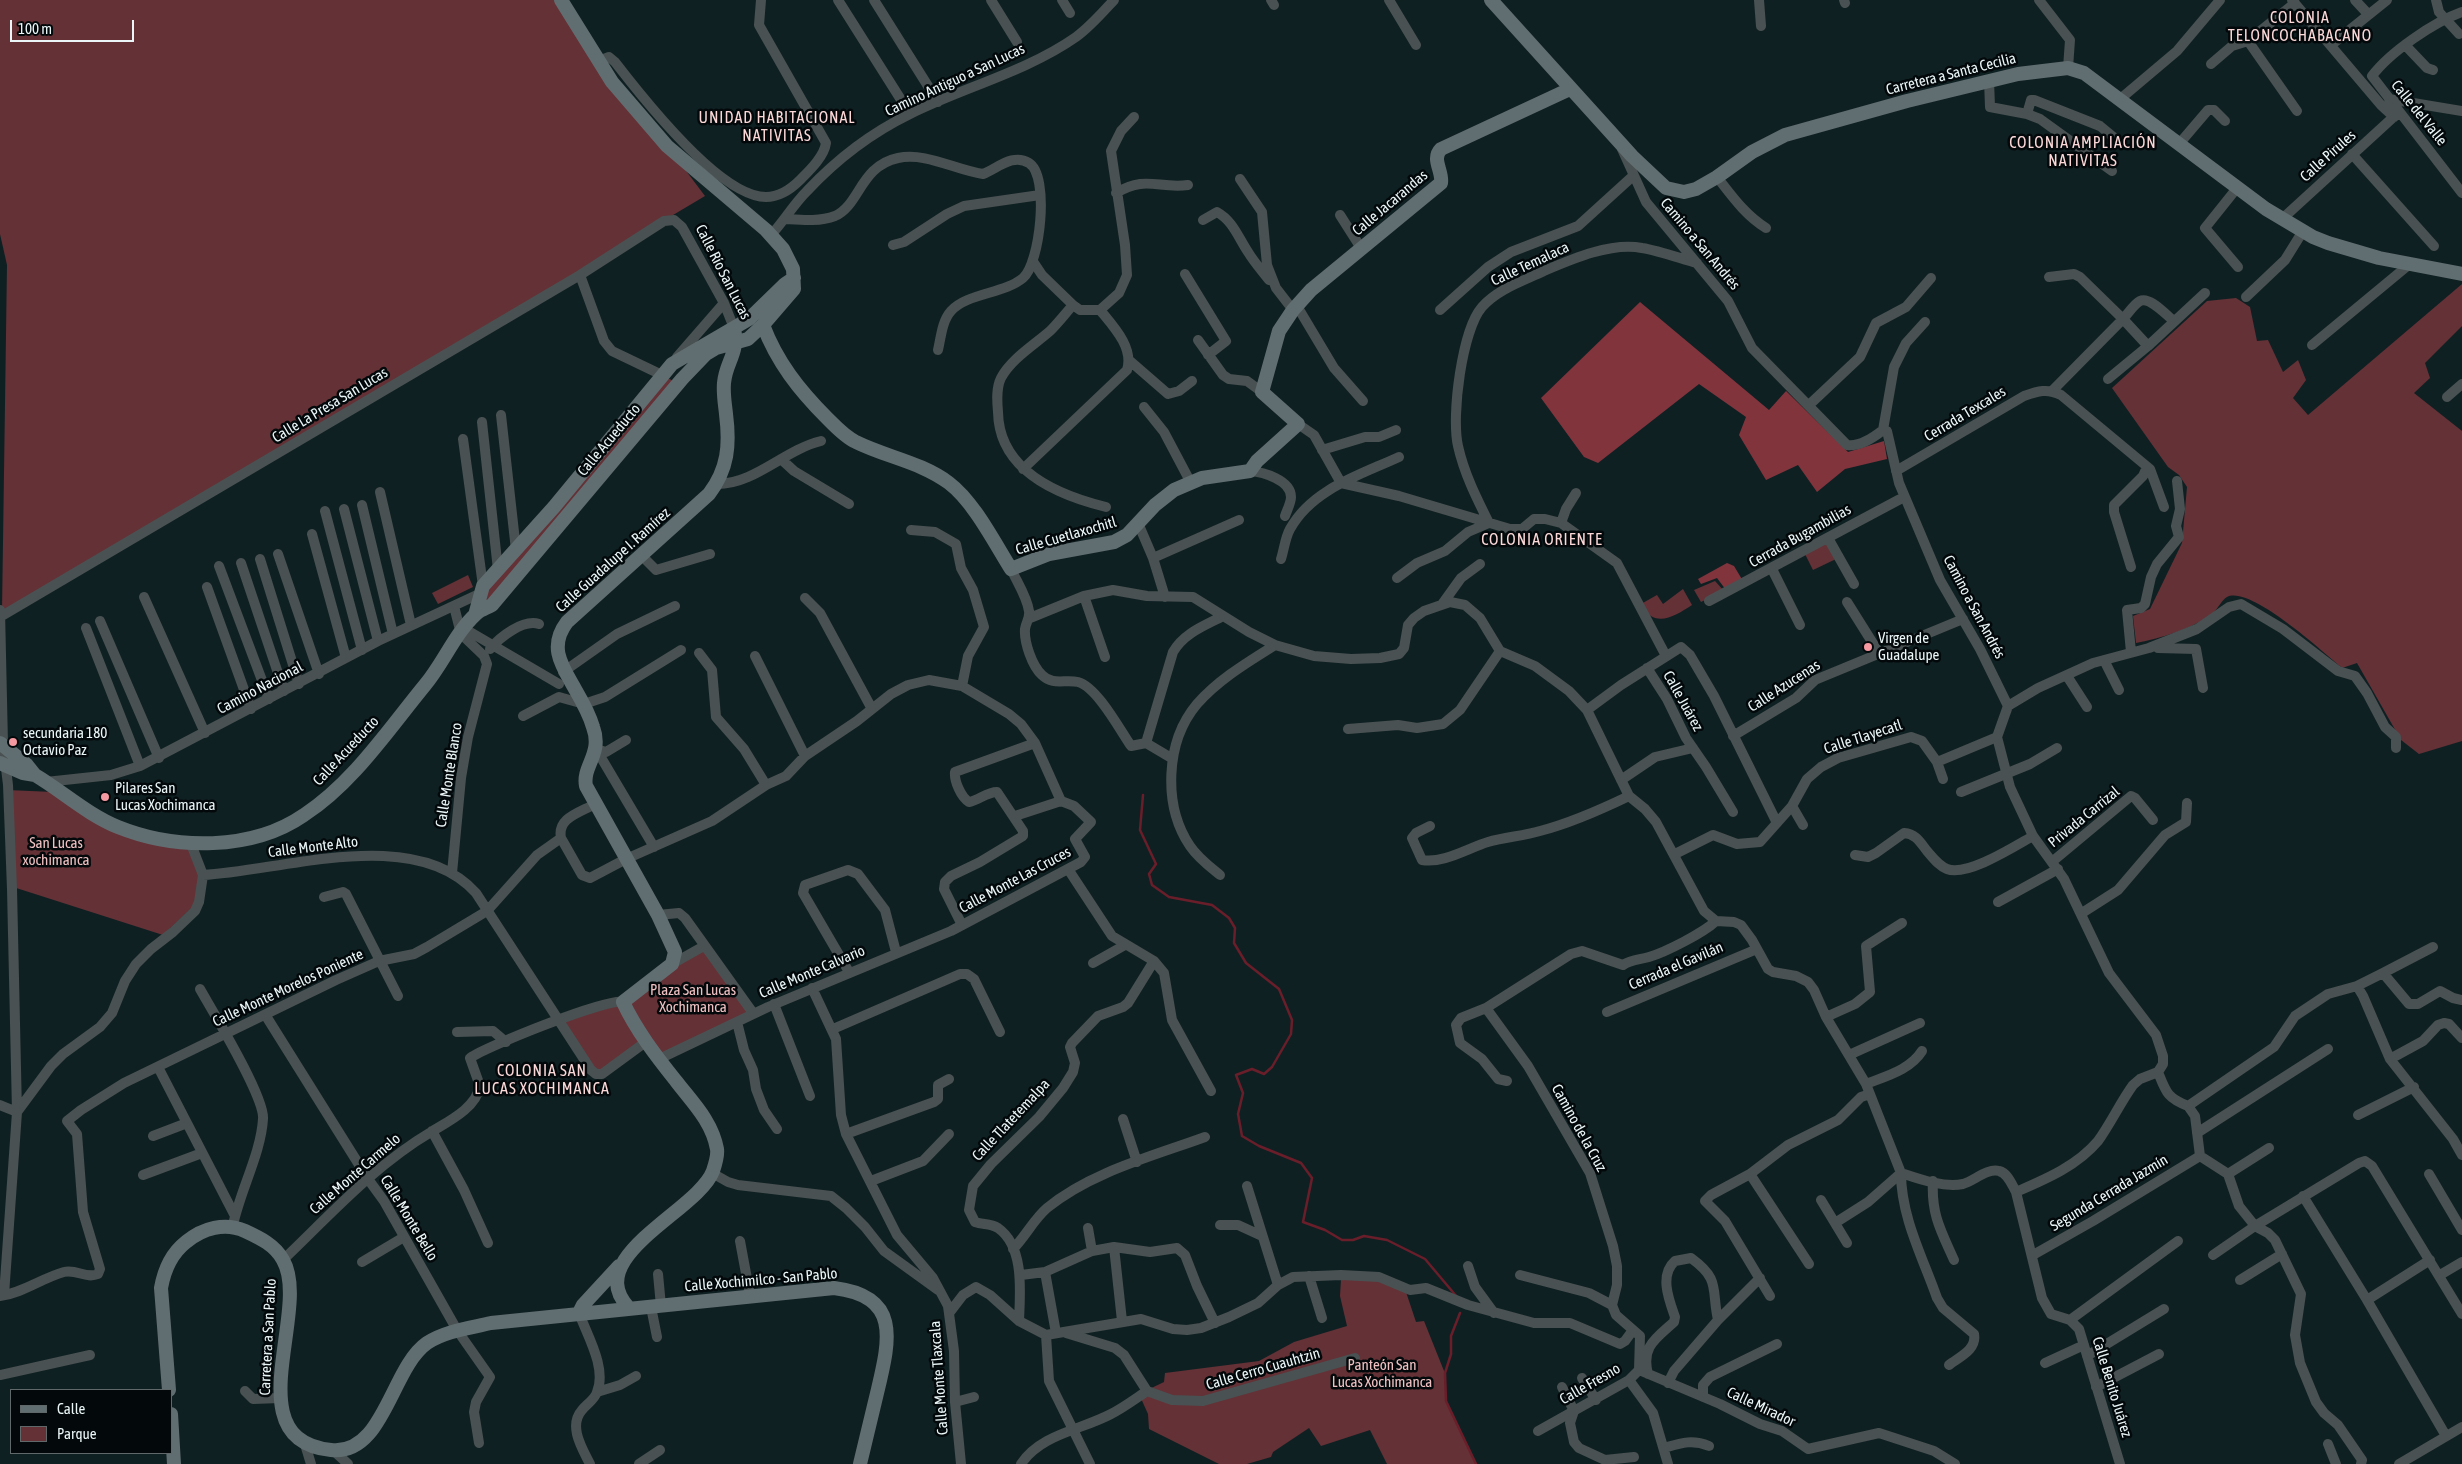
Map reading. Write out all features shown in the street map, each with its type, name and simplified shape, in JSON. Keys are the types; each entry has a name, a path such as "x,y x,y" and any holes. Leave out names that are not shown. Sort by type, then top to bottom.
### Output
{"street":[{"path":"561,0 612,82 667,146 771,235"},
{"path":"599,61 609,57 615,62 669,128 722,177 747,192 757,195 766,197 784,192 791,189 808,172 822,154 826,143 759,25 761,0"},
{"path":"838,0 910,114"},
{"path":"874,0 938,102"},
{"path":"991,0 1017,42"},
{"path":"1062,0 1070,13"},
{"name":"Camino Antiguo a San Lucas","path":"771,235 794,205 821,176 871,137 910,114 1033,61 1062,46 1088,27 1113,0"},
{"path":"1388,0 1416,45"},
{"name":"Carretera a Santa Cecilia","path":"1491,0 1620,144 1653,177 1674,190 1684,192 1696,189 1717,177 1752,152 1785,135 1989,80 2050,68 2068,68 2084,74 2237,188 2303,231 2328,244 2379,258 2462,274"},
{"path":"1759,0 1761,26"},
{"path":"2039,0 2070,40 2068,68"},
{"path":"2119,100 2177,51 2220,0"},
{"path":"2356,0 2368,14"},
{"path":"2331,45 2387,0"},
{"path":"2436,0 2439,12 2459,34"},
{"path":"2211,64 2232,46 2248,41 2294,2 2381,105 2397,114"},
{"path":"2433,70 2427,68 2406,46 2444,19 2462,12"},
{"path":"2248,41 2296,111"},
{"name":"Calle del Valle","path":"2406,46 2372,76 2389,99 2397,114 2462,193"},
{"path":"1989,80 1990,106 2027,114 2040,119 2112,171"},
{"name":"Calle Jacarandas","path":"1262,392 1279,331 1295,308 1318,284 1441,183 1442,177 1436,158 1437,153 1441,149 1570,89"},
{"path":"2389,99 2462,111"},
{"path":"2027,114 2030,100 2034,100 2100,126 2117,140"},
{"path":"2179,144 2208,110 2214,110 2225,121"},
{"name":"Calle Pirules","path":"2282,219 2397,114"},
{"path":"1034,263 1042,275 1080,310 1100,310 1118,293 1127,274 1126,245 1116,193 1111,150 1120,131 1134,117"},
{"name":"Camino a San Andrés","path":"1620,144 1632,176 1646,202 1728,301 1752,348 1847,445 1852,446 1868,440 1883,430 1887,431 1904,497 1940,580 1964,619 2008,706"},
{"path":"2352,154 2434,246"},
{"path":"785,219 821,220 842,212 869,174 887,161 898,158 922,158 983,174 1003,163 1018,160 1028,163 1034,168 1042,213 1034,263 1023,278 1008,288 961,304 951,310 944,322 938,350"},
{"path":"1440,310 1488,267 1511,252 1578,226 1632,176"},
{"path":"1717,177 1742,209 1766,228"},
{"path":"1240,179 1262,212 1267,265 1276,288"},
{"path":"1116,193 1126,187 1144,182 1178,187 1188,185"},
{"path":"2237,188 2205,228 2238,267"},
{"path":"893,245 904,242 947,214 964,206 1040,195"},
{"path":"1203,220 1217,212 1231,223 1249,253 1276,288 1295,308 1334,368 1363,401"},
{"path":"1340,215 1361,248"},
{"name":"Calle La Presa San Lucas","path":"0,617 580,275 664,221 674,220"},
{"name":"Calle Río San Lucas","path":"674,220 682,227 724,303 739,336"},
{"path":"2246,297 2286,260 2303,231"},
{"name":"Calle Acueducto","path":"475,615 492,605 682,379 706,354 739,336 749,319 770,308 794,278 784,249 771,235"},
{"name":"Calle Temalaca","path":"1489,522 1462,465 1457,443 1456,420 1464,349 1471,326 1481,308 1494,296 1513,285 1558,265 1604,250 1641,247 1698,263"},
{"path":"2312,345 2411,263"},
{"path":"1185,274 1226,341 1208,355"},
{"path":"2048,277 2074,274 2080,277 2148,346"},
{"path":"580,275 604,341 612,351 667,370 682,379"},
{"path":"1809,405 1860,357 1876,323 1906,307 1932,278"},
{"path":"2108,379 2148,346 2205,293"},
{"path":"2164,507 2155,480 2147,467 2074,406 2052,391 2140,301 2144,300 2152,303 2174,321"},
{"name":"Calle Acueducto","path":"1,744 40,778 118,827 176,842 216,844 278,829 304,816 336,790 367,756 436,672 475,615 481,590 576,482 724,303"},
{"path":"1073,305 1052,329 1007,370 999,383 999,430 1011,456 1023,469 1047,485 1086,502 1106,507"},
{"name":"Calle Guadalupe I. Ramírez","path":"672,964 675,952 658,915 595,804 585,780 596,749 596,736 584,704 561,678 557,654 562,629 709,494 717,484 727,462 729,448 723,389 724,376 739,336 763,325 770,308"},
{"path":"1100,310 1120,337 1130,361 1168,394 1179,391 1192,381"},
{"path":"1883,430 1894,367 1906,343 1925,322"},
{"path":"763,325 770,343 789,377 828,419 854,442 921,467 950,484 979,519 1011,569 1029,609 1030,618 1025,629 1026,635 1031,655 1041,675 1056,683 1078,682 1086,686 1098,697 1131,746 1146,743 1173,760"},
{"path":"739,336 770,343"},
{"name":"Calle Acueducto","path":"667,370 739,336"},
{"path":"1198,340 1222,375 1230,379 1247,381 1314,435 1341,483 1399,496 1510,529 1522,529 1534,519 1545,519 1561,524 1617,563 1666,656"},
{"path":"1023,469 1117,381 1127,370 1130,361"},
{"path":"2447,397 2462,384"},
{"name":"Cerrada Texcales","path":"1896,471 2024,396 2044,390 2052,391"},
{"path":"1144,407 1164,432 1191,483"},
{"path":"501,415 516,550"},
{"path":"482,422 498,570"},
{"path":"1285,516 1291,498 1289,490 1278,479 1269,474 1250,471 1257,461 1298,424"},
{"path":"1322,450 1365,437 1379,437 1396,430"},
{"path":"463,439 481,590"},
{"path":"717,484 732,484 808,444 821,441"},
{"path":"1281,559 1290,530 1308,506 1325,492 1341,483 1399,458"},
{"path":"781,459 794,471 849,504"},
{"path":"2130,567 2114,512 2114,505 2143,476 2147,467"},
{"name":"Calle Cuetlaxochitl","path":"1011,569 1049,554 1114,542 1128,535 1164,497 1202,478 1250,471"},
{"path":"2131,652 2127,610 2141,608 2146,604 2151,577 2157,564 2179,537 2176,526 2180,509 2177,481"},
{"path":"380,492 411,625"},
{"path":"1561,524 1566,509 1576,494"},
{"name":"Cerrada Bugambilias","path":"1709,601 1904,497"},
{"path":"362,506 393,634"},
{"path":"344,510 378,641"},
{"path":"324,511 362,650"},
{"path":"1153,558 1239,520"},
{"path":"1397,578 1417,562 1445,551 1468,532 1489,522"},
{"path":"1138,523 1153,558 1164,597"},
{"path":"911,530 934,532 956,544 961,568 973,590 984,627 970,649 962,686"},
{"path":"312,534 346,658"},
{"path":"1828,538 1854,584"},
{"path":"278,554 319,674"},
{"path":"641,555 656,570 710,554"},
{"path":"260,559 299,684"},
{"path":"241,563 284,691"},
{"path":"1443,603 1461,578 1480,564"},
{"path":"219,566 269,699"},
{"path":"1772,569 1800,625"},
{"path":"206,588 251,709"},
{"name":"Camino Nacional","path":"40,778 111,776 159,758 378,641 454,606 481,590"},
{"path":"1030,618 1084,596 1113,590 1164,597 1193,597 1275,645 1314,656 1351,659 1399,654 1404,648 1408,625 1414,618 1443,603 1458,602 1471,609 1500,650 1535,666 1569,691 1587,710 1629,796 1645,809 1656,822 1675,854 1694,897 1704,911 1716,921 1734,922 1741,925 1768,969 1773,972 1796,976 1808,982 1817,996 1826,1017 1868,1089 1901,1173 1901,1185 1909,1225 1937,1298 1943,1308 1974,1334 1975,1338 1969,1352 1949,1365"},
{"path":"1084,596 1105,657"},
{"path":"144,598 205,733"},
{"path":"805,598 820,614 872,709"},
{"path":"1847,602 1879,652"},
{"path":"2016,1192 2065,1169 2079,1159 2097,1142 2133,1085 2158,1072 2163,1064 2160,1043 2109,972 2082,913 2056,865 2033,836 2020,812 2005,774 1997,737 2008,706 2038,688 2104,660 2149,648 2197,630 2235,604 2248,606 2283,629 2338,671 2355,676 2367,693 2385,727 2396,737 2396,748"},
{"path":"454,606 463,632 484,656 493,645 523,624 532,622 539,624"},
{"path":"463,632 561,678 617,634 674,606"},
{"path":"0,609 1,744 16,1112 2,1295"},
{"path":"1146,743 1165,674 1178,642 1223,616"},
{"name":"Calle Azucenas","path":"1733,736 1796,698 1815,680 1879,652 1964,619"},
{"path":"100,621 159,758"},
{"path":"86,628 140,766"},
{"path":"1220,875 1197,856 1180,826 1171,796 1173,760 1181,729 1197,704 1229,675 1275,645"},
{"path":"1587,710 1680,647 1690,655 1777,823"},
{"path":"2149,648 2196,649 2203,688"},
{"path":"523,716 559,697 584,704 605,697 682,650"},
{"path":"1348,729 1398,725 1417,728 1442,724 1460,710 1500,650"},
{"path":"698,653 712,670 716,716 744,749 766,785"},
{"name":"Calle Monte Blanco","path":"452,873 461,778 468,737 487,670 484,656"},
{"path":"755,656 805,756"},
{"path":"2104,660 2119,690"},
{"name":"Calle Juárez","path":"1647,668 1667,699 1693,748 1733,812"},
{"path":"2068,676 2087,707"},
{"path":"595,804 562,823 559,829 561,838 586,878 712,821 766,785 786,776 805,756 899,689 929,680 962,686 1009,714 1021,724 1035,743 1061,801 1015,816"},
{"name":"Calle Tlayecatl","path":"1675,854 1714,835 1737,844 1760,842 1792,806 1812,773 1838,758 1911,737 1918,738 1937,762 1943,779"},
{"path":"1937,762 1997,737"},
{"path":"596,749 606,752 626,740"},
{"path":"962,925 946,895 944,885 951,876 980,862 1023,836 1015,816 997,792 992,792 975,801 968,802 965,800 954,778 955,772 1035,743"},
{"name":"Calle Juárez","path":"1621,780 1655,757 1693,748"},
{"path":"1961,792 2030,764 2057,748"},
{"path":"596,749 654,847"},
{"name":"Calle Acueducto","path":"2,764 40,778"},
{"path":"1430,826 1416,832 1412,838 1418,855 1422,860 1427,861 1454,855 1488,842 1538,832 1572,822 1629,796"},
{"name":"Privada Carrizal","path":"2056,865 2131,796 2135,798 2153,820"},
{"name":"Calle Monte Las Cruces","path":"896,952 962,925 1084,860 1086,857 1075,839 1091,822 1074,806 1061,801"},
{"path":"2082,913 2118,890 2165,835 2186,822 2188,815 2187,804"},
{"path":"1792,806 1803,825"},
{"path":"1855,855 1868,857 1904,833 1910,833 1916,837 1936,862 1954,871 1989,860 2033,836"},
{"name":"Calle Monte Morelos Poniente","path":"2,1295 23,1290 42,1280 65,1272 75,1271 87,1276 93,1276 98,1274 100,1269 83,1212 78,1134 67,1121 116,1087 226,1034 379,961 414,954 487,911 537,855 561,838"},
{"path":"16,1112 51,1066 63,1054 100,1027 112,1013 125,981 136,964 195,911 199,902 203,875 192,844"},
{"name":"Calle Monte Alto","path":"203,875 237,872 331,857 359,855 384,856 424,863 452,873 466,882 558,1019"},
{"path":"1998,902 2056,865"},
{"path":"1068,869 1104,927 1112,936 1154,961 1164,973 1172,1020 1212,1091"},
{"path":"849,972 802,893 806,885 848,870 858,874 885,910 896,952"},
{"path":"324,897 343,892 346,894 398,996"},
{"path":"658,915 679,913 685,918 753,1013"},
{"path":"1507,1081 1498,1079 1482,1059 1460,1043 1456,1025 1458,1021 1486,1008 1571,954 1582,951 1623,965 1635,958 1649,957 1697,934 1716,921"},
{"path":"1826,1017 1855,1004 1867,996 1870,988 1865,954 1866,946 1902,923"},
{"path":"1093,963 1125,945"},
{"path":"590,1464 577,1437 576,1424 578,1415 597,1392 599,1376 597,1362 579,1313 583,1305 654,1229 704,1183 712,1173 717,1151 710,1128 703,1115 659,1059 630,1018 623,1002 672,964 704,946"},
{"path":"2188,1106 2274,1046 2296,1016 2328,994 2357,986 2433,947"},
{"name":"Cerrada el Gavilán","path":"1607,1012 1756,949"},
{"name":"Calle Monte Calvario","path":"659,1059 753,1013 896,952"},
{"name":"Calle Tlatetemalpa","path":"1020,1321 1021,1275 1013,1249 1008,1237 1002,1232 988,1223 975,1222 971,1216 968,1210 973,1186 991,1164 1039,1117 1063,1088 1073,1072 1075,1063 1070,1047 1072,1043 1098,1016 1123,1007 1128,1003 1154,961"},
{"path":"833,1029 960,974 967,974 974,979 1000,1032"},
{"path":"2383,974 2409,1004 2418,1004 2440,991 2453,998 2462,1000"},
{"path":"2357,986 2390,1058 2453,1139 2462,1155"},
{"name":"Calle Monte Tlaxcala","path":"812,988 833,1029 836,1039 842,1115 846,1134 897,1235 933,1278 950,1312 954,1351 955,1402 961,1464"},
{"path":"200,989 226,1034 258,1099 263,1118 234,1221"},
{"name":"Calle Monte Carmelo","path":"283,1260 368,1179 405,1148 458,1116 480,1091 477,1075 470,1058 558,1019 606,1002 616,1000 623,1002"},
{"path":"774,1004 810,1096"},
{"name":"Camino de la Cruz","path":"1486,1008 1528,1066 1590,1173 1613,1246 1617,1266 1618,1285 1612,1305"},
{"name":"Calle Monte Bello","path":"266,1016 368,1179 384,1201 457,1330 490,1377 476,1402 474,1412 479,1443"},
{"path":"558,1019 591,1070 596,1074 602,1074 647,1041"},
{"path":"737,1022 744,1050 753,1070 756,1089 764,1110 778,1129"},
{"path":"1849,1055 1920,1023"},
{"path":"2390,1058 2423,1041 2438,1025 2444,1023 2449,1024 2462,1038"},
{"path":"457,1032 494,1031 506,1042"},
{"path":"2197,1133 2328,1049"},
{"path":"1770,1296 1725,1221 1705,1201 1711,1195 1750,1174 1788,1145 1838,1120 1868,1089 1908,1066 1922,1052"},
{"path":"158,1067 234,1221"},
{"path":"2158,1072 2168,1095 2173,1100 2188,1106 2195,1116 2200,1156 2228,1174 2239,1206 2255,1226 2272,1236 2282,1254 2301,1294 2295,1335 2300,1363 2316,1402 2324,1413 2338,1425 2365,1463"},
{"path":"846,1134 934,1102 938,1099 938,1085 949,1078"},
{"path":"2358,1115 2414,1087"},
{"path":"0,1105 16,1112"},
{"path":"1123,1119 1137,1162"},
{"path":"152,1136 187,1123"},
{"path":"432,1131 464,1190 488,1243"},
{"path":"871,1181 923,1161 949,1134"},
{"path":"1013,1249 1040,1215 1071,1191 1102,1176 1205,1137"},
{"path":"2228,1174 2269,1148"},
{"path":"143,1175 202,1153"},
{"name":"Segunda Cerrada Jazmín","path":"2033,1255 2094,1221 2200,1156"},
{"path":"2214,1255 2255,1226 2303,1196 2365,1161 2372,1166 2462,1314"},
{"path":"1901,1173 1947,1185 1964,1184 1993,1171 2000,1171 2008,1178 2016,1192 2033,1255 2038,1285 2047,1308 2057,1317 2070,1320 2178,1241"},
{"path":"712,1173 738,1185 831,1196 865,1227 884,1251 941,1292"},
{"path":"1835,1223 1868,1202 1901,1173"},
{"path":"1750,1174 1809,1264"},
{"path":"2429,1174 2462,1230"},
{"path":"1933,1181 1932,1202 1938,1224 1954,1260"},
{"path":"1247,1186 1278,1285"},
{"path":"2303,1196 2367,1300 2446,1436"},
{"path":"1821,1200 1848,1243"},
{"path":"169,1389 161,1288 164,1273 182,1244 191,1237 234,1221"},
{"name":"Carretera a San Pablo","path":"234,1221 272,1246 283,1260 290,1282 280,1398 288,1424 304,1442 323,1450 334,1451"},
{"path":"1220,1226 1238,1225 1262,1236"},
{"path":"1088,1228 1092,1252"},
{"path":"362,1262 404,1237"},
{"path":"740,1241 750,1295"},
{"path":"1114,1247 1122,1321"},
{"path":"1021,1275 1045,1272 1092,1252 1114,1247 1150,1252 1177,1248 1185,1255 1215,1323"},
{"path":"2240,1280 2282,1254"},
{"path":"1644,1372 1646,1352 1674,1322 1675,1317 1666,1285 1666,1274 1675,1261 1691,1258 1708,1272 1713,1280 1718,1320"},
{"path":"2367,1300 2430,1260"},
{"path":"2440,1276 2462,1262"},
{"path":"620,1265 617,1286 622,1301 629,1308"},
{"path":"1468,1266 1475,1287 1494,1313"},
{"path":"1045,1272 1055,1333 1050,1381 1090,1464"},
{"path":"657,1338 658,1274"},
{"path":"1520,1275 1589,1293 1612,1305"},
{"path":"1309,1276 1322,1318"},
{"path":"1055,1333 1141,1319 1173,1329 1187,1330 1215,1323 1258,1303 1278,1285 1293,1277 1309,1276 1379,1276 1410,1290 1426,1288 1494,1313 1534,1323 1570,1324 1620,1344 1626,1341 1633,1330"},
{"path":"1668,1383 1674,1371 1718,1320 1760,1278"},
{"path":"950,1312 963,1295 976,1287 1020,1321 1055,1333 1115,1348 1124,1355 1147,1391 1110,1415 1073,1429 1032,1450 1020,1464"},
{"name":"Calle Xochimilco - San Pablo","path":"629,1308 834,1288 854,1290 874,1302 884,1318 888,1331 886,1356 860,1464"},
{"name":"Calle Fresno","path":"1538,1431 1644,1372 1640,1336 1616,1315 1612,1305"},
{"path":"334,1451 354,1445 377,1424 398,1381 416,1353 426,1344 457,1330 491,1322 629,1308"},
{"path":"2087,1356 2164,1309"},
{"name":"Calle Benito Juárez","path":"2070,1320 2080,1329 2120,1464"},
{"path":"1703,1397 1703,1385 1710,1377 1777,1344"},
{"path":"2044,1362 2084,1345"},
{"path":"2096,1386 2159,1354"},
{"path":"0,1376 90,1356"},
{"name":"Calle Cerro Cuauhtzin","path":"1147,1391 1172,1400 1203,1401 1355,1358"},
{"name":"Calle Mirador","path":"1644,1372 1760,1424 1782,1431 1808,1449 1879,1433 1934,1451 1955,1464"},
{"path":"597,1392 620,1385 636,1376"},
{"path":"1582,1378 1596,1400"},
{"path":"1629,1380 1654,1413 1668,1464"},
{"path":"1562,1387 1574,1411 1570,1423 1574,1442 1579,1448 1605,1460 1634,1456"},
{"path":"245,1391 253,1399 280,1398"},
{"path":"955,1402 974,1397"},
{"path":"2399,1464 2462,1427"},
{"path":"172,1431 174,1464"},
{"path":"1664,1448 1689,1441 1696,1441 1708,1446"},
{"path":"304,1442 311,1464"},
{"path":"2328,1444 2336,1464"},
{"path":"639,1464 660,1450"},
{"path":"334,1451 348,1464"}],"green space":[{"path":"0,0 557,0 705,196 120,544 2,611 7,265 0,234"},
{"path":"2462,284 2462,326 2425,363 2430,378 2414,393 2462,431 2462,741 2419,754 2401,740 2357,663 2342,668 2286,622 2252,601 2238,596 2227,597 2214,612 2187,628 2136,643 2133,616 2150,609 2182,543 2187,487 2179,475 2168,467 2112,388 2207,301 2236,298 2250,307 2257,341 2268,340 2283,372 2298,360 2306,380 2293,398 2308,415"},
{"path":"665,376 676,383 497,594 482,604 484,593"},
{"path":"1828,542 1836,559 1813,570 1805,554"},
{"path":"468,575 473,587 438,604 432,593"},
{"path":"1715,581 1724,591 1701,602 1694,590"},
{"path":"1683,589 1692,605 1672,616 1658,619 1652,617 1641,604 1657,595 1663,604"},
{"name":"San Lucas xochimanca","path":"7,790 53,792 95,820 189,849 199,875 197,903 163,935 10,886"},
{"name":"Plaza San Lucas Xochimanca","path":"704,946 753,1013 659,1059 647,1041 596,1074 558,1019 616,1000"},
{"name":"Panteón San Lucas Xochimanca","path":"1341,1279 1378,1280 1406,1292 1416,1322 1424,1321 1444,1371 1446,1401 1476,1464 1387,1464 1370,1430 1321,1446 1309,1428 1273,1452 1271,1457 1247,1464 1219,1464 1149,1429 1148,1414 1139,1394 1164,1382 1165,1373 1259,1361 1294,1342 1347,1326 1340,1296"}],"shaded area":[{"path":"1640,302 1769,410 1786,391 1848,452 1884,441 1887,459 1845,469 1817,492 1798,465 1766,480 1739,435 1746,417 1699,384 1598,463 1584,457 1541,398"},
{"path":"1727,563 1734,566 1743,581 1726,590 1717,578 1701,584 1698,579"}],"waterway":[{"path":"1143,795 1140,830 1156,864 1149,874 1152,885 1169,897 1212,905 1229,918 1235,928 1234,943 1246,963 1279,989 1292,1020 1291,1034 1272,1067 1264,1074 1252,1069 1236,1075 1243,1093 1238,1114 1242,1136 1259,1146 1301,1163 1312,1178 1303,1222 1325,1230 1342,1240 1353,1240 1364,1236 1387,1240 1425,1259 1457,1297"},
{"path":"1460,1313 1451,1336 1451,1354 1445,1373 1446,1401 1476,1464"}],"place":[{"name":"Virgen de Guadalupe","path":"1868,647"},
{"name":"secundaria 180 Octavio Paz","path":"13,742"},
{"name":"Pilares San Lucas Xochimanca","path":"105,797"}],"district":[{"name":"COLONIA TELONCOCHABACANO","path":"2300,27"},
{"name":"UNIDAD HABITACIONAL NATIVITAS","path":"777,127"},
{"name":"COLONIA AMPLIACIÓN NATIVITAS","path":"2083,152"},
{"name":"COLONIA ORIENTE","path":"1542,540"},
{"name":"COLONIA SAN LUCAS XOCHIMANCA","path":"542,1080"}]}
